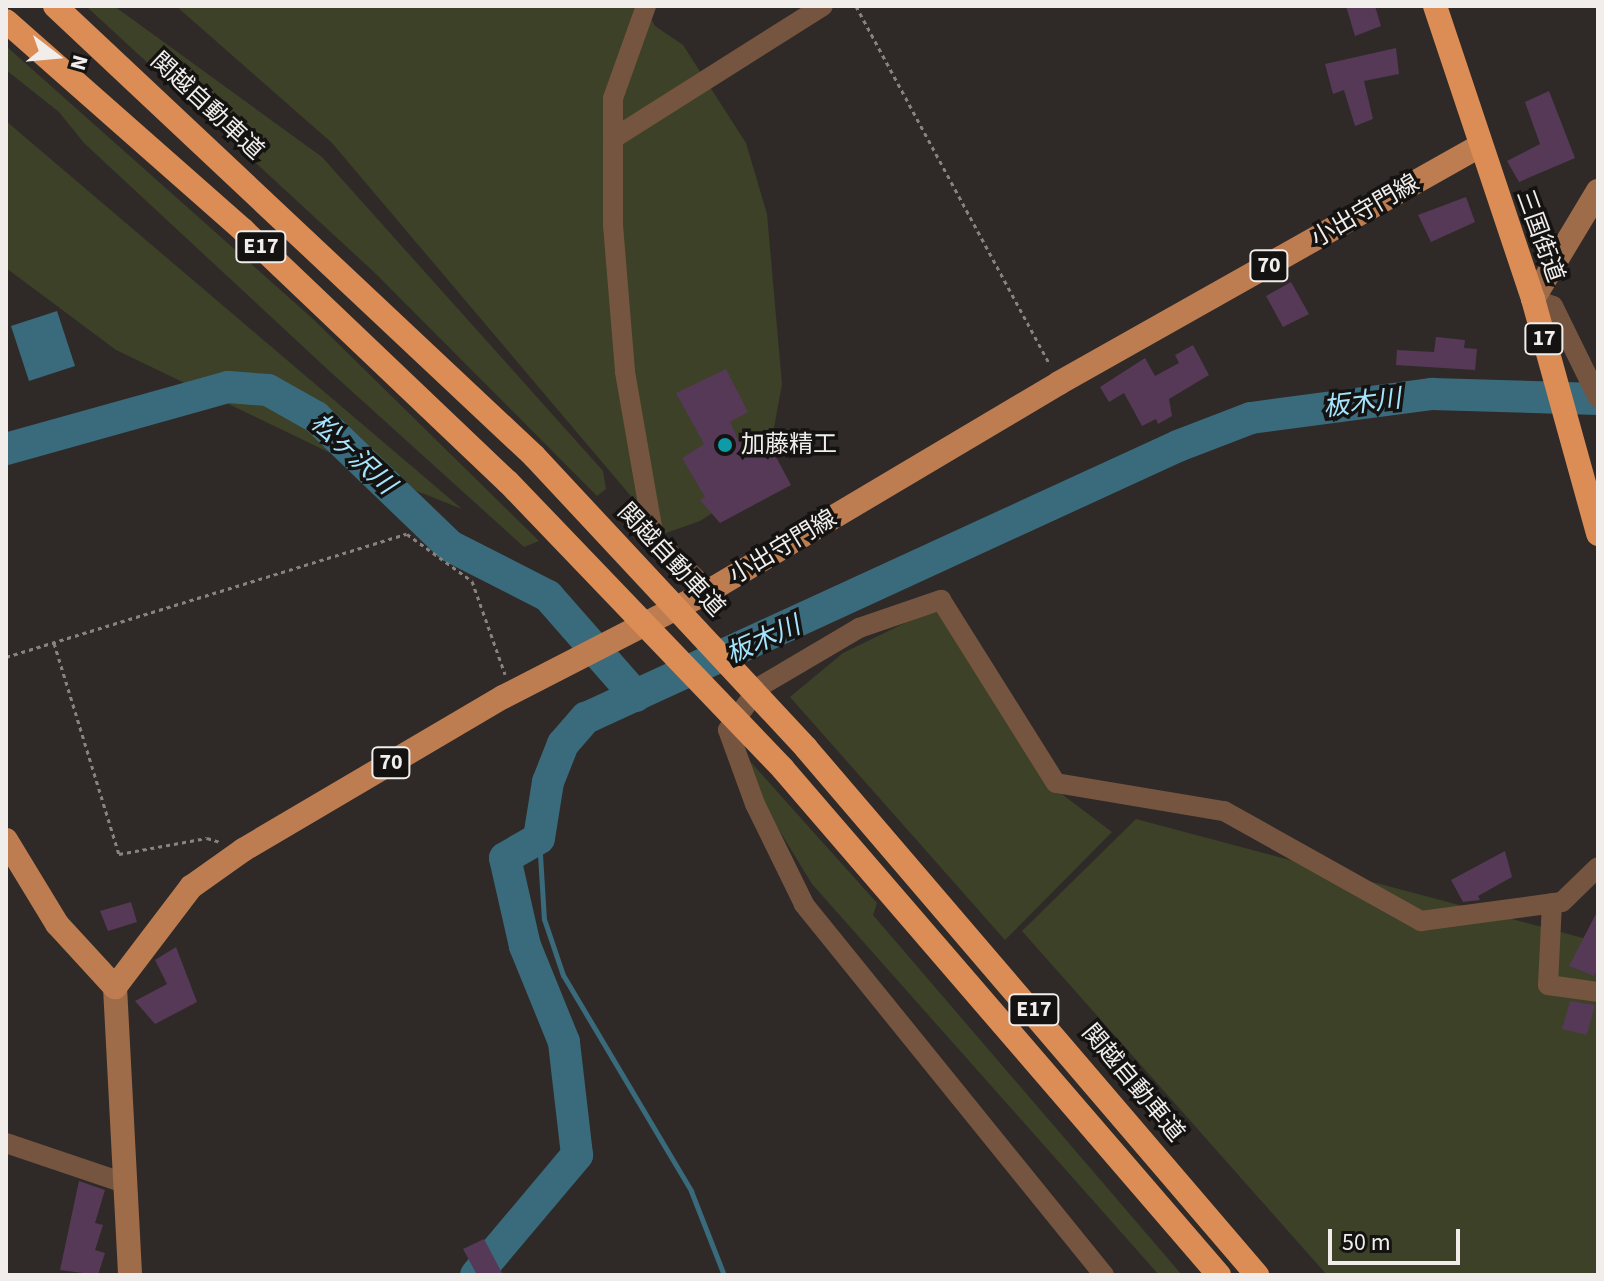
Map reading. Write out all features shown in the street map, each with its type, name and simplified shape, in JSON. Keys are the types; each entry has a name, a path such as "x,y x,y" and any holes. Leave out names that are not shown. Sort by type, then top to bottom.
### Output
{"highway":[{"name":"関越自動車道","path":"55,6 534,456 806,748 1257,1275"},
{"name":"三国街道","path":"1435,6 1478,147 1533,299 1598,534"},
{"name":"E17","path":"6,21 243,230 508,482 783,769 1219,1275"}],"main road":[{"name":"小出守門線","path":"115,987 191,887 243,850 512,692 709,591 1059,383 1478,147"},
{"path":"6,840 57,924 115,987"}],"street":[{"path":"646,6 620,67 614,138 613,225 625,372 654,538 709,591"},
{"path":"614,138 823,6"},
{"path":"1598,191 1533,299 1553,306 1598,398"},
{"path":"1104,1275 804,904 755,804 728,730 759,687 859,628 941,600 1056,783 1224,811 1421,921 1562,902 1598,867"},
{"path":"1552,903 1548,985 1598,992"},
{"path":"115,987 121,1182 130,1275"},
{"path":"6,1143 121,1182"}],"path":[{"path":"856,6 1059,383"},
{"path":"6,657 407,534 472,581 512,692"},
{"path":"54,642 119,854 207,838 243,850"}],"green space":[{"path":"86,6 114,6 322,157 603,471 606,489 597,496 375,273"},
{"path":"176,6 644,6 655,26 683,45 746,143 767,214 782,384 771,444 744,493 700,521 663,534 332,143"},
{"path":"6,46 313,319 539,541 524,547 325,367 84,143 59,112 6,70"},
{"path":"6,121 462,509 374,474 116,350 6,268"},
{"path":"938,607 1055,789 1112,832 1005,940 790,697 843,653"},
{"path":"748,759 877,903 873,915 1182,1275 1159,1275 812,884 751,784"},
{"path":"1136,819 1598,942 1598,1275 1327,1275 1022,931"}],"water":[{"path":"57,311 75,366 29,381 11,326"}],"building":[{"path":"1346,6 1375,6 1381,26 1355,36"},
{"path":"1396,48 1399,74 1364,81 1373,119 1355,126 1344,90 1333,94 1325,64"},
{"path":"1549,91 1575,158 1519,182 1507,161 1540,144 1525,102"},
{"path":"1466,197 1475,222 1431,242 1418,215"},
{"path":"1291,282 1309,314 1283,327 1266,296"},
{"path":"1436,337 1465,340 1464,348 1477,349 1475,370 1396,365 1397,350 1434,352"},
{"path":"1193,345 1209,375 1169,399 1172,416 1158,424 1156,419 1142,426 1124,393 1109,402 1100,387 1145,358 1155,376 1179,363 1175,355"},
{"name":"加藤精工","path":"726,369 748,412 730,422 745,454 768,442 791,485 720,523 700,500 705,497 682,458 704,444 676,393"},
{"path":"1505,851 1512,877 1478,896 1480,900 1463,902 1451,880"},
{"path":"131,902 137,922 108,931 100,911"},
{"path":"1598,910 1598,967 1594,976 1569,966"},
{"path":"176,947 197,1002 155,1024 135,1001 167,984 155,960"},
{"path":"1570,1001 1595,1005 1587,1035 1562,1029"},
{"path":"79,1181 105,1190 95,1223 103,1225 95,1250 105,1253 98,1275 60,1270"},
{"path":"484,1239 503,1275 477,1275 463,1249"}],"waterway":[{"name":"松ヶ沢川","path":"6,449 228,387 268,390 316,417 450,546 548,596 636,696"},
{"name":"板木川","path":"476,1275 577,1155 564,1042 525,946 505,858 539,838 548,782 563,744 586,718 1178,446 1251,418 1432,394 1598,399"},
{"path":"539,838 544,919 563,975 691,1191 724,1275"}],"place":[{"name":"加藤精工","path":"725,445"}]}
